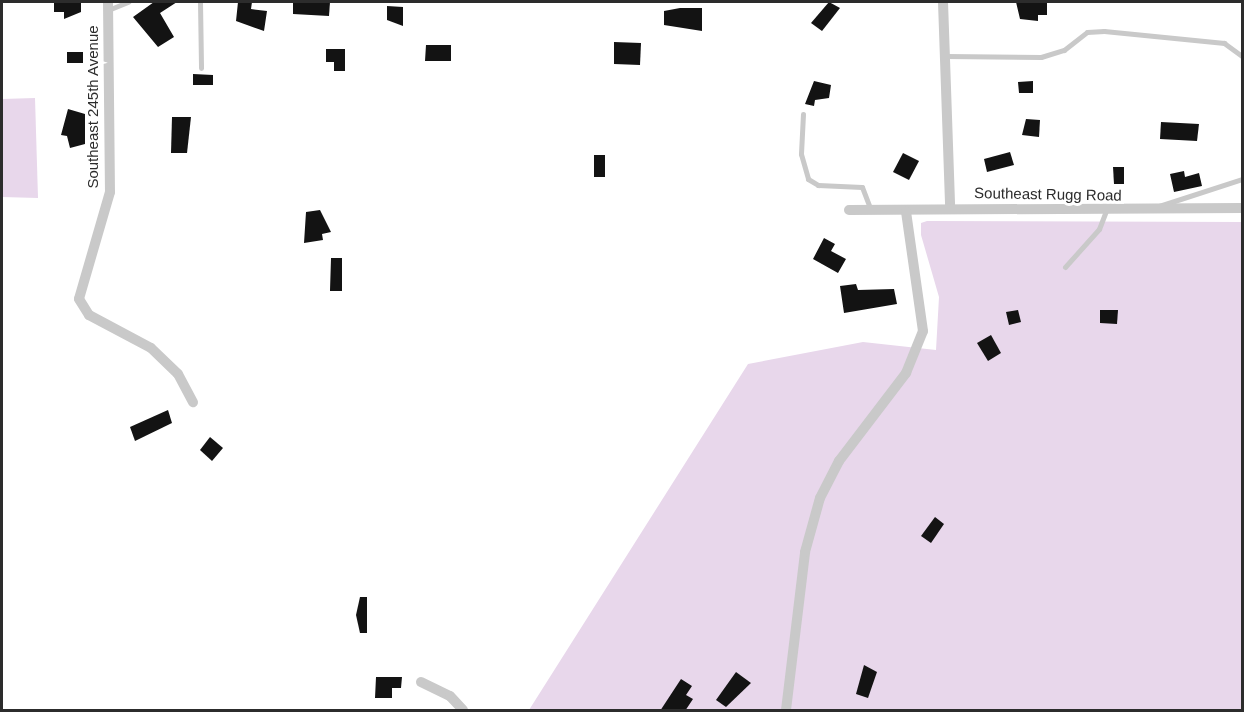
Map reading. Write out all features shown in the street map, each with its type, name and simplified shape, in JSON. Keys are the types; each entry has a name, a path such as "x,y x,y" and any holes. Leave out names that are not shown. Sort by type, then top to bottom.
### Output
{"street":[{"path":"943,2 950,206"},
{"name":"Southeast 245th Avenue","path":"108,6 110,192 79,299 89,315 151,348 178,374 194,402"},
{"name":"Southeast Rugg Road","path":"849,210 906,211 950,206 1106,211 1242,208"},
{"path":"786,711 805,552 820,498 839,461 906,373 923,332 906,211"},
{"path":"421,682 450,696 463,711"}],"lane":[{"path":"108,6 128,2"},
{"path":"200,2 201,68"},
{"path":"944,56 1041,57 1064,50 1087,32 1104,31 1216,42 1242,56"},
{"path":"803,114 801,154 808,179 818,186 861,187 871,210"},
{"path":"1149,210 1242,179"},
{"path":"1065,267 1099,229 1106,211"}],"shaded area":[{"path":"35,98 38,198 2,197 2,99"},
{"path":"927,221 1242,222 1242,710 529,710 748,364 863,342 936,350 939,297 921,235 921,223"}],"building":[{"path":"54,2 81,2 81,12 64,19 64,12 54,12"},
{"path":"154,2 177,2 160,13 174,37 158,47 133,17"},
{"path":"238,2 252,2 251,9 267,11 264,31 236,21"},
{"path":"293,2 330,2 329,16 293,14"},
{"path":"829,2 840,8 822,31 811,23"},
{"path":"1016,2 1047,2 1047,15 1038,15 1038,21 1020,19"},
{"path":"387,6 403,7 403,26 387,20"},
{"path":"702,8 702,31 664,25 664,11"},
{"path":"614,42 641,43 640,65 614,64"},
{"path":"426,45 451,45 451,61 425,61"},
{"path":"326,49 345,49 345,71 334,71 334,62 326,62"},
{"path":"67,52 83,52 83,63 67,63"},
{"path":"193,74 213,75 213,85 193,85"},
{"path":"814,81 831,85 829,98 815,100 814,106 805,104"},
{"path":"1033,81 1033,93 1019,93 1018,82"},
{"path":"68,109 85,114 85,144 70,148 67,136 61,135"},
{"path":"172,117 191,117 187,153 171,153"},
{"path":"1026,119 1040,120 1039,137 1022,135"},
{"path":"1161,122 1199,124 1197,141 1160,139"},
{"path":"1010,152 1014,165 987,172 984,159"},
{"path":"903,153 919,161 909,180 893,172"},
{"path":"594,155 605,155 605,177 594,177"},
{"path":"1113,167 1124,167 1124,184 1114,184"},
{"path":"1184,171 1185,177 1199,173 1202,186 1174,192 1170,174"},
{"path":"320,210 331,232 322,234 323,240 304,243 306,212"},
{"path":"824,238 835,244 831,251 846,259 838,273 813,259"},
{"path":"331,258 342,258 342,291 330,291"},
{"path":"856,284 858,290 894,289 897,304 844,313 840,286"},
{"path":"1018,310 1021,322 1009,325 1006,312"},
{"path":"1100,310 1118,310 1117,324 1100,323"},
{"path":"991,335 1001,353 988,361 977,343"},
{"path":"168,410 172,423 135,441 130,427"},
{"path":"210,437 223,448 212,461 200,450"},
{"path":"935,517 944,524 931,543 921,536"},
{"path":"360,597 367,597 367,633 360,633 356,615"},
{"path":"864,665 877,672 868,698 856,694"},
{"path":"736,672 751,683 726,707 716,700"},
{"path":"376,677 402,677 401,688 392,688 392,698 375,698"},
{"path":"681,679 692,686 686,695 693,699 685,711 660,711"}]}
